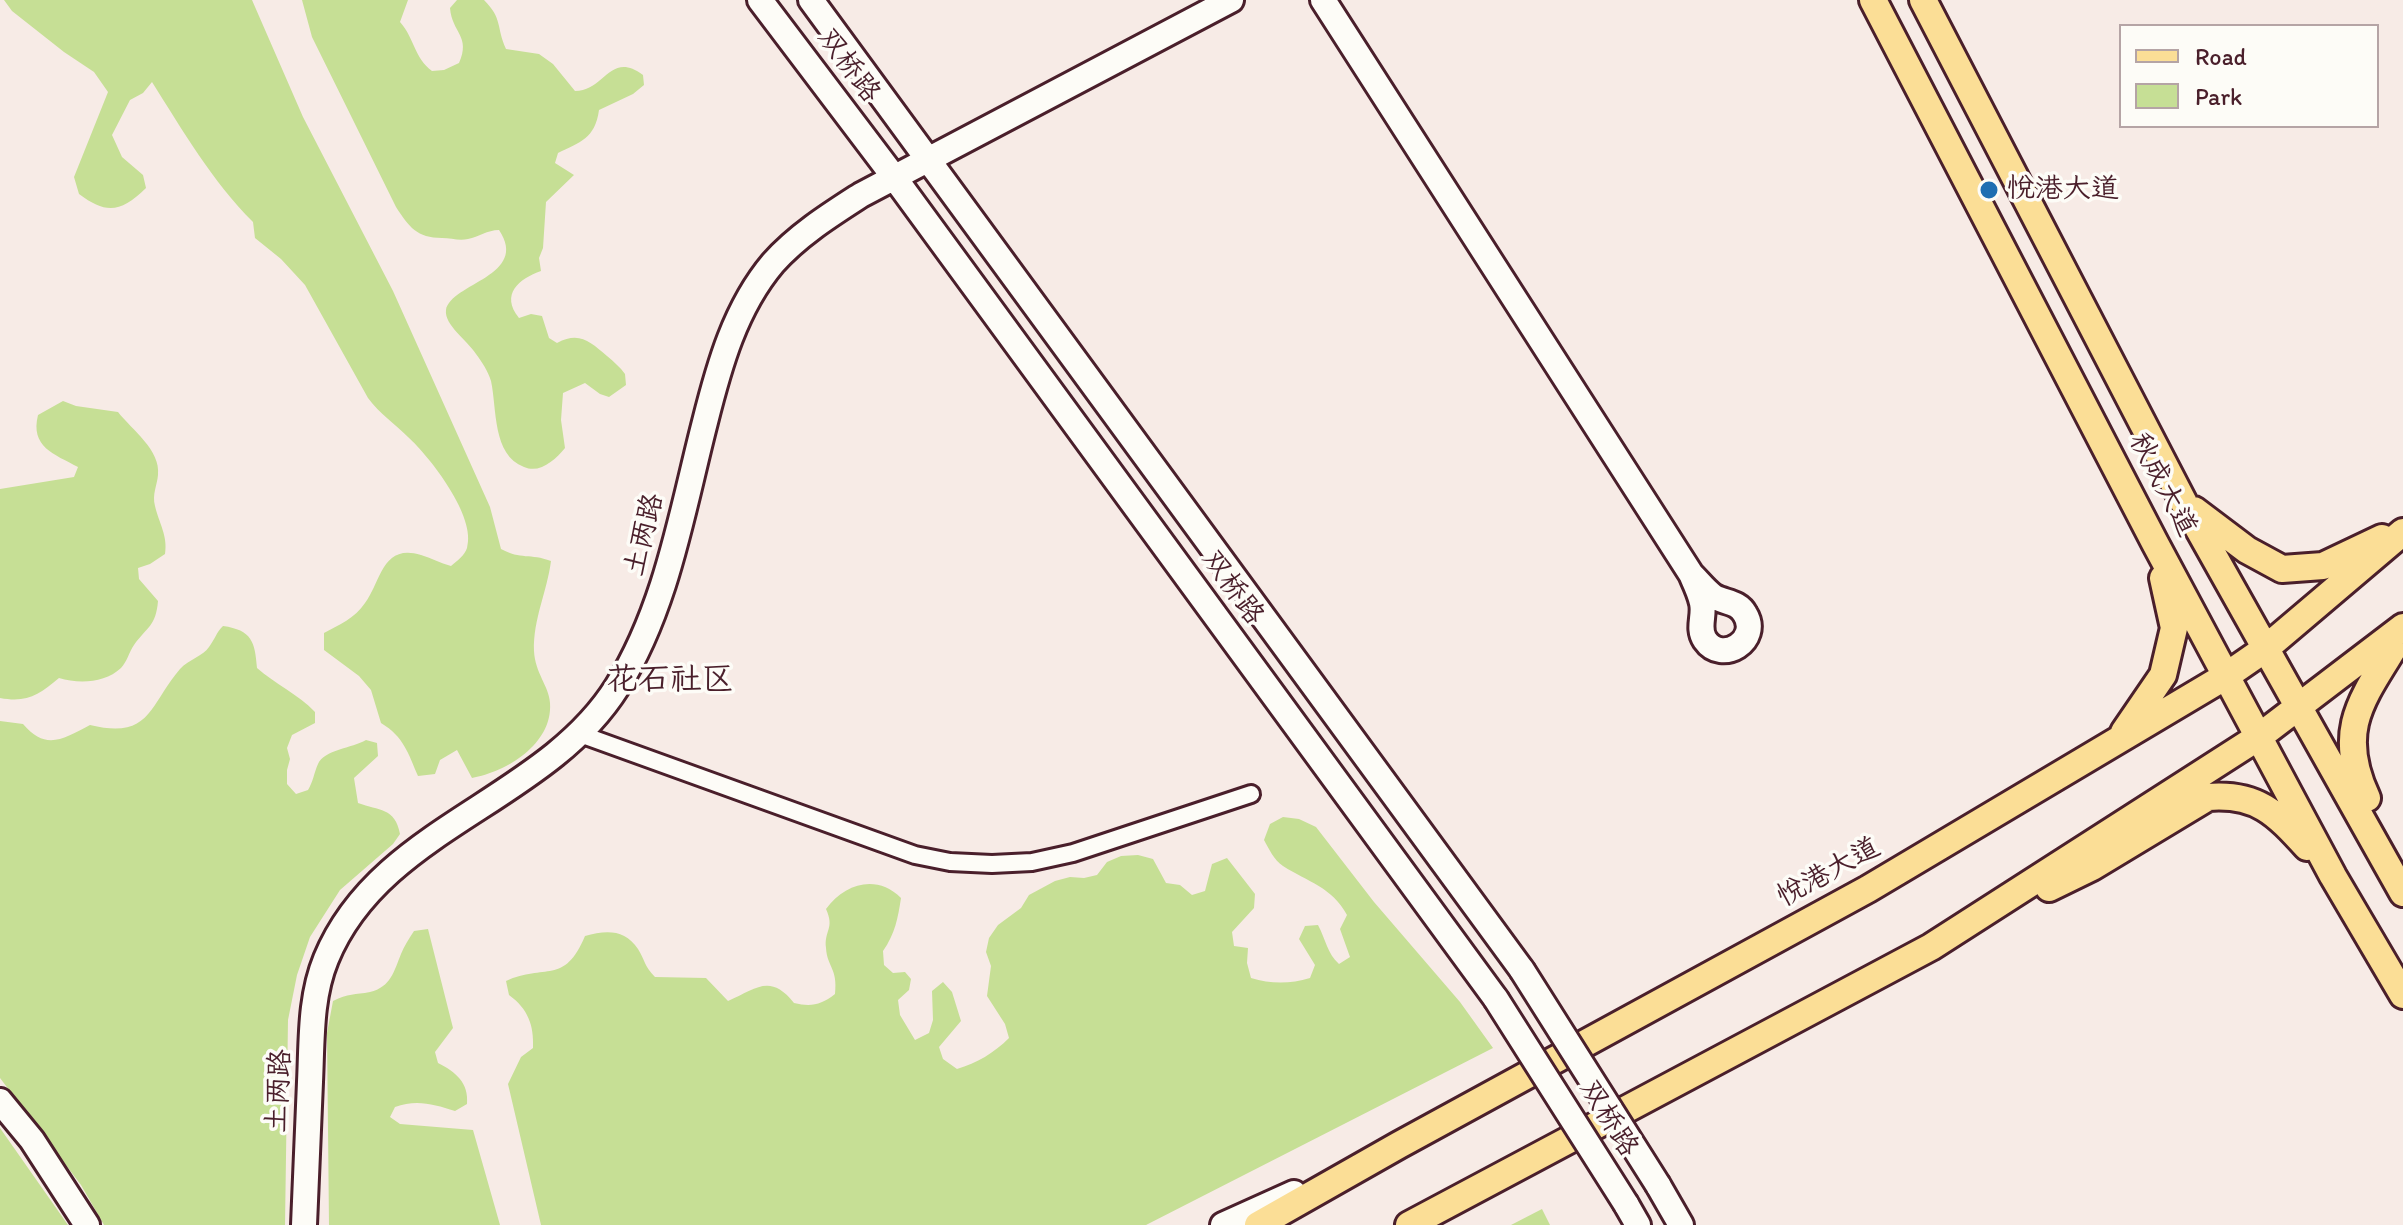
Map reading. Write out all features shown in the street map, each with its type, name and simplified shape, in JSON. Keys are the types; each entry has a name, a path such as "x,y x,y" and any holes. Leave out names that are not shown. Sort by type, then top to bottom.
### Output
{"main road":[{"name":"双桥路","path":"760,0 894,177 1496,999 1632,1214"},
{"name":"双桥路","path":"811,0 1522,970 1681,1225"},
{"name":"土两路","path":"304,1225 314,1003 326,960 347,917 381,878 422,845 543,764 580,734 616,689 661,595 721,359 743,309 773,264 810,228 861,195 1231,0"},
{"path":"1323,0 1691,574"},
{"name":"秋成大道","path":"1873,0 2155,543 2333,876 2403,995"},
{"name":"秋成大道","path":"1923,0 2184,503 2402,892"},
{"path":"2184,503 2247,550 2282,569 2323,566 2403,530"},
{"name":"悦港大道","path":"1258,1225 1868,889 2226,676 2265,649 2403,530"},
{"path":"2118,740 2163,675 2174,628 2155,543"},
{"path":"1931,947 2260,736 2403,630"},
{"path":"2402,892 2383,832 2358,780 2352,761 2351,741 2354,719 2362,700 2403,630"},
{"path":"1416,1222 1931,947 2092,867 2208,797 2247,799 2265,807 2282,820 2333,876"},
{"path":"0,1101 32,1140 87,1225"},
{"path":"1223,1225 1399,1145"}],"street":[{"path":"580,734 915,855 950,862 1032,862 1060,856 1251,794"}],"green space":[{"path":"4,0 252,0 303,117 393,291 490,507 501,549 551,561 534,651 549,697 549,718 536,743 525,754 499,770 472,778 457,750 440,760 435,774 418,776 400,740 381,723 371,690 359,676 324,650 324,633 361,608 390,559 408,553 451,566 460,558 467,548 468,535 459,505 450,488 417,446 368,398 305,285 281,259 255,238 253,222 211,173 152,82 143,93 130,100 112,135 122,157 143,175 146,188 129,202 114,208 98,205 79,194 74,177 108,92 94,72 12,11"},
{"path":"302,0 408,0 400,22 421,60 432,71 444,70 459,63 462,54 462,40 450,8 457,0 484,0 497,18 506,49 539,54 553,64 575,91 594,85 615,69 623,67 643,75 644,85 633,94 599,110 590,133 558,153 555,163 574,175 546,202 543,248 539,258 541,271 519,283 512,295 511,302 519,318 531,314 542,316 549,338 557,343 572,338 584,340 595,346 625,374 626,385 609,397 585,383 563,393 561,420 565,448 547,465 530,469 514,461 506,452 498,430 488,374 483,363 446,316 451,301 486,277 504,258 506,246 499,230 458,240 426,236 410,226 396,207 312,37"},
{"path":"63,401 118,412 155,457 158,475 154,502 164,535 165,554 138,568 139,579 158,601 157,609 150,626 115,673 92,681 59,678 32,696 0,698 0,489 74,477 78,467 46,448 36,426 38,415"},
{"path":"223,626 246,634 253,644 257,668 315,712 315,723 292,735 287,748 290,759 287,784 296,794 308,790 318,764 326,755 366,740 377,743 378,756 354,778 358,803 390,814 400,834 393,844 340,890 310,937 297,975 288,1020 285,1225 104,1225 81,1185 0,1078 0,721 23,724 39,738 47,740 63,738 90,725 125,728 137,723 154,706 180,669 206,650"},
{"path":"1283,817 1299,819 1316,827 1374,902 1460,1002 1493,1048 1146,1225 541,1225 508,1084 521,1057 533,1048 532,1032 525,1012 509,995 506,981 561,967 577,952 585,936 608,932 621,935 633,942 655,977 706,978 728,1001 755,988 770,986 778,988 794,1003 816,1004 835,994 834,973 826,948 830,921 826,909 852,888 872,884 882,886 901,898 895,926 883,951 884,965 893,973 905,972 911,979 909,990 898,1000 900,1015 915,1040 929,1033 933,1020 932,991 943,982 952,992 961,1021 939,1047 943,1059 957,1069 985,1057 1009,1038 1005,1024 987,996 991,966 986,952 989,938 998,925 1021,908 1029,895 1055,881 1097,875 1107,862 1121,856 1138,855 1153,859 1166,883 1180,885 1192,895 1205,891 1212,864 1227,858 1255,894 1254,908 1232,932 1234,946 1248,948 1247,963 1251,978 1280,982 1310,978 1315,965 1299,939 1305,926 1318,925 1329,951 1339,964 1350,957 1340,929 1347,915 1341,906 1327,891 1280,864 1264,840 1270,824"},
{"path":"428,929 453,1028 435,1052 438,1063 456,1074 463,1084 467,1104 455,1111 410,1103 395,1107 390,1117 400,1124 473,1130 500,1225 329,1225 327,1033 333,1001 383,986 391,978 414,931"},
{"path":"0,1128 68,1225 0,1225"},
{"path":"1542,1209 1550,1225 1511,1225"}],"place":[{"name":"悦港大道","path":"1989,190"}],"district":[{"name":"花石社区","path":"670,681"}]}
